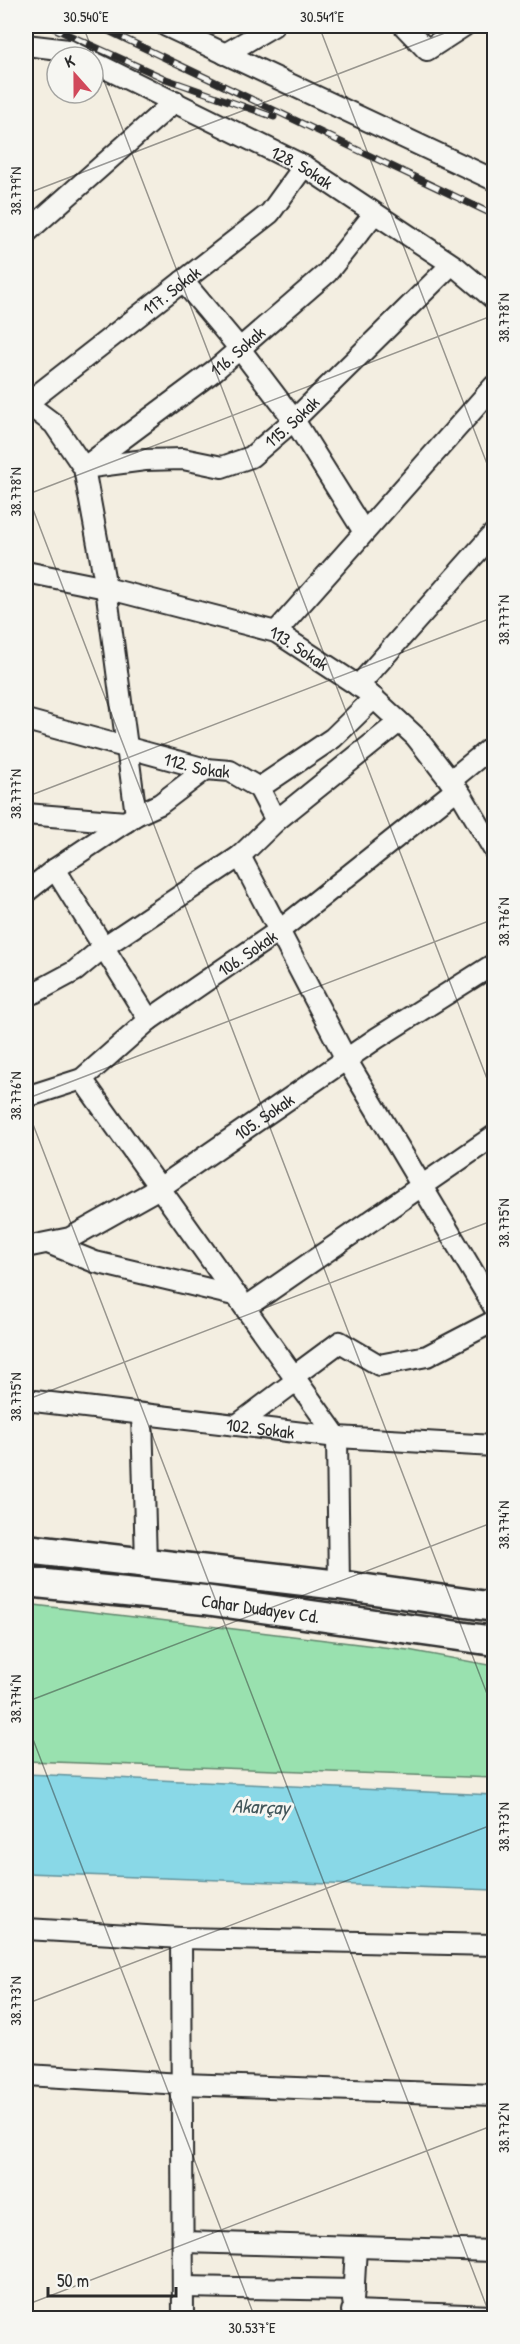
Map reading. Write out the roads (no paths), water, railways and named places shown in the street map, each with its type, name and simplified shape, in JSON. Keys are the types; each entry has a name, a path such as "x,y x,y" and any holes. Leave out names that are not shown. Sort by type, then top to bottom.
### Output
{"main road":[{"name":"Cahar Dudayev Cd.","path":"26,1549 339,1585 495,1607"},
{"name":"Cahar Dudayev Cd.","path":"26,1582 205,1600 495,1641"}],"street":[{"path":"225,54 273,26"},
{"path":"404,26 427,50 464,26"},
{"path":"169,27 495,180"},
{"path":"27,47 45,48"},
{"name":"128. Sokak","path":"105,68 304,166 451,265 495,298"},
{"path":"26,233 175,101"},
{"name":"117. Sokak","path":"131,818 127,748 106,588 84,468 54,424 26,403 270,213 304,166"},
{"name":"116. Sokak","path":"84,468 240,349 327,273 374,214"},
{"name":"115. Sokak","path":"84,468 145,460 183,459 222,467 251,457 294,420 451,265"},
{"path":"183,281 240,349 294,420 364,532"},
{"path":"276,632 495,386"},
{"path":"358,686 495,533"},
{"name":"113. Sokak","path":"26,572 106,588 276,632 358,686 416,737 454,785 495,850"},
{"path":"276,821 259,788 333,738 374,698"},
{"name":"112. Sokak","path":"26,720 206,769 230,771 259,788"},
{"path":"26,994 34,993 75,971 105,946 240,856 276,821 399,722"},
{"name":"106. Sokak","path":"26,1097 82,1079 149,1020 280,930 454,785 495,746"},
{"path":"26,892 55,869 131,818 160,804 206,769"},
{"path":"26,814 131,818"},
{"path":"240,856 346,1059 421,1188 495,1307"},
{"path":"55,869 149,1020"},
{"name":"105. Sokak","path":"26,1247 70,1238 161,1187 346,1059 495,964"},
{"path":"82,1079 337,1437 339,1585"},
{"path":"48,1243 95,1262 242,1302 421,1188 495,1136"},
{"path":"237,1425 340,1342 379,1365 427,1356 495,1321"},
{"name":"102. Sokak","path":"26,1400 337,1437 495,1446"},
{"path":"142,1415 146,1563"},
{"path":"26,1929 181,1938 495,1945"},
{"path":"181,1938 183,2319"},
{"path":"26,2075 182,2084 495,2095"},
{"path":"183,2242 495,2251"},
{"path":"356,2247 352,2315 495,2316"},
{"path":"183,2287 354,2290"}],"water":[{"name":"Akarçay","path":"26,1774 494,1795 494,1890 26,1873"}],"railway":[{"path":"49,26 166,79 274,117"},
{"path":"98,26 494,215"}]}
